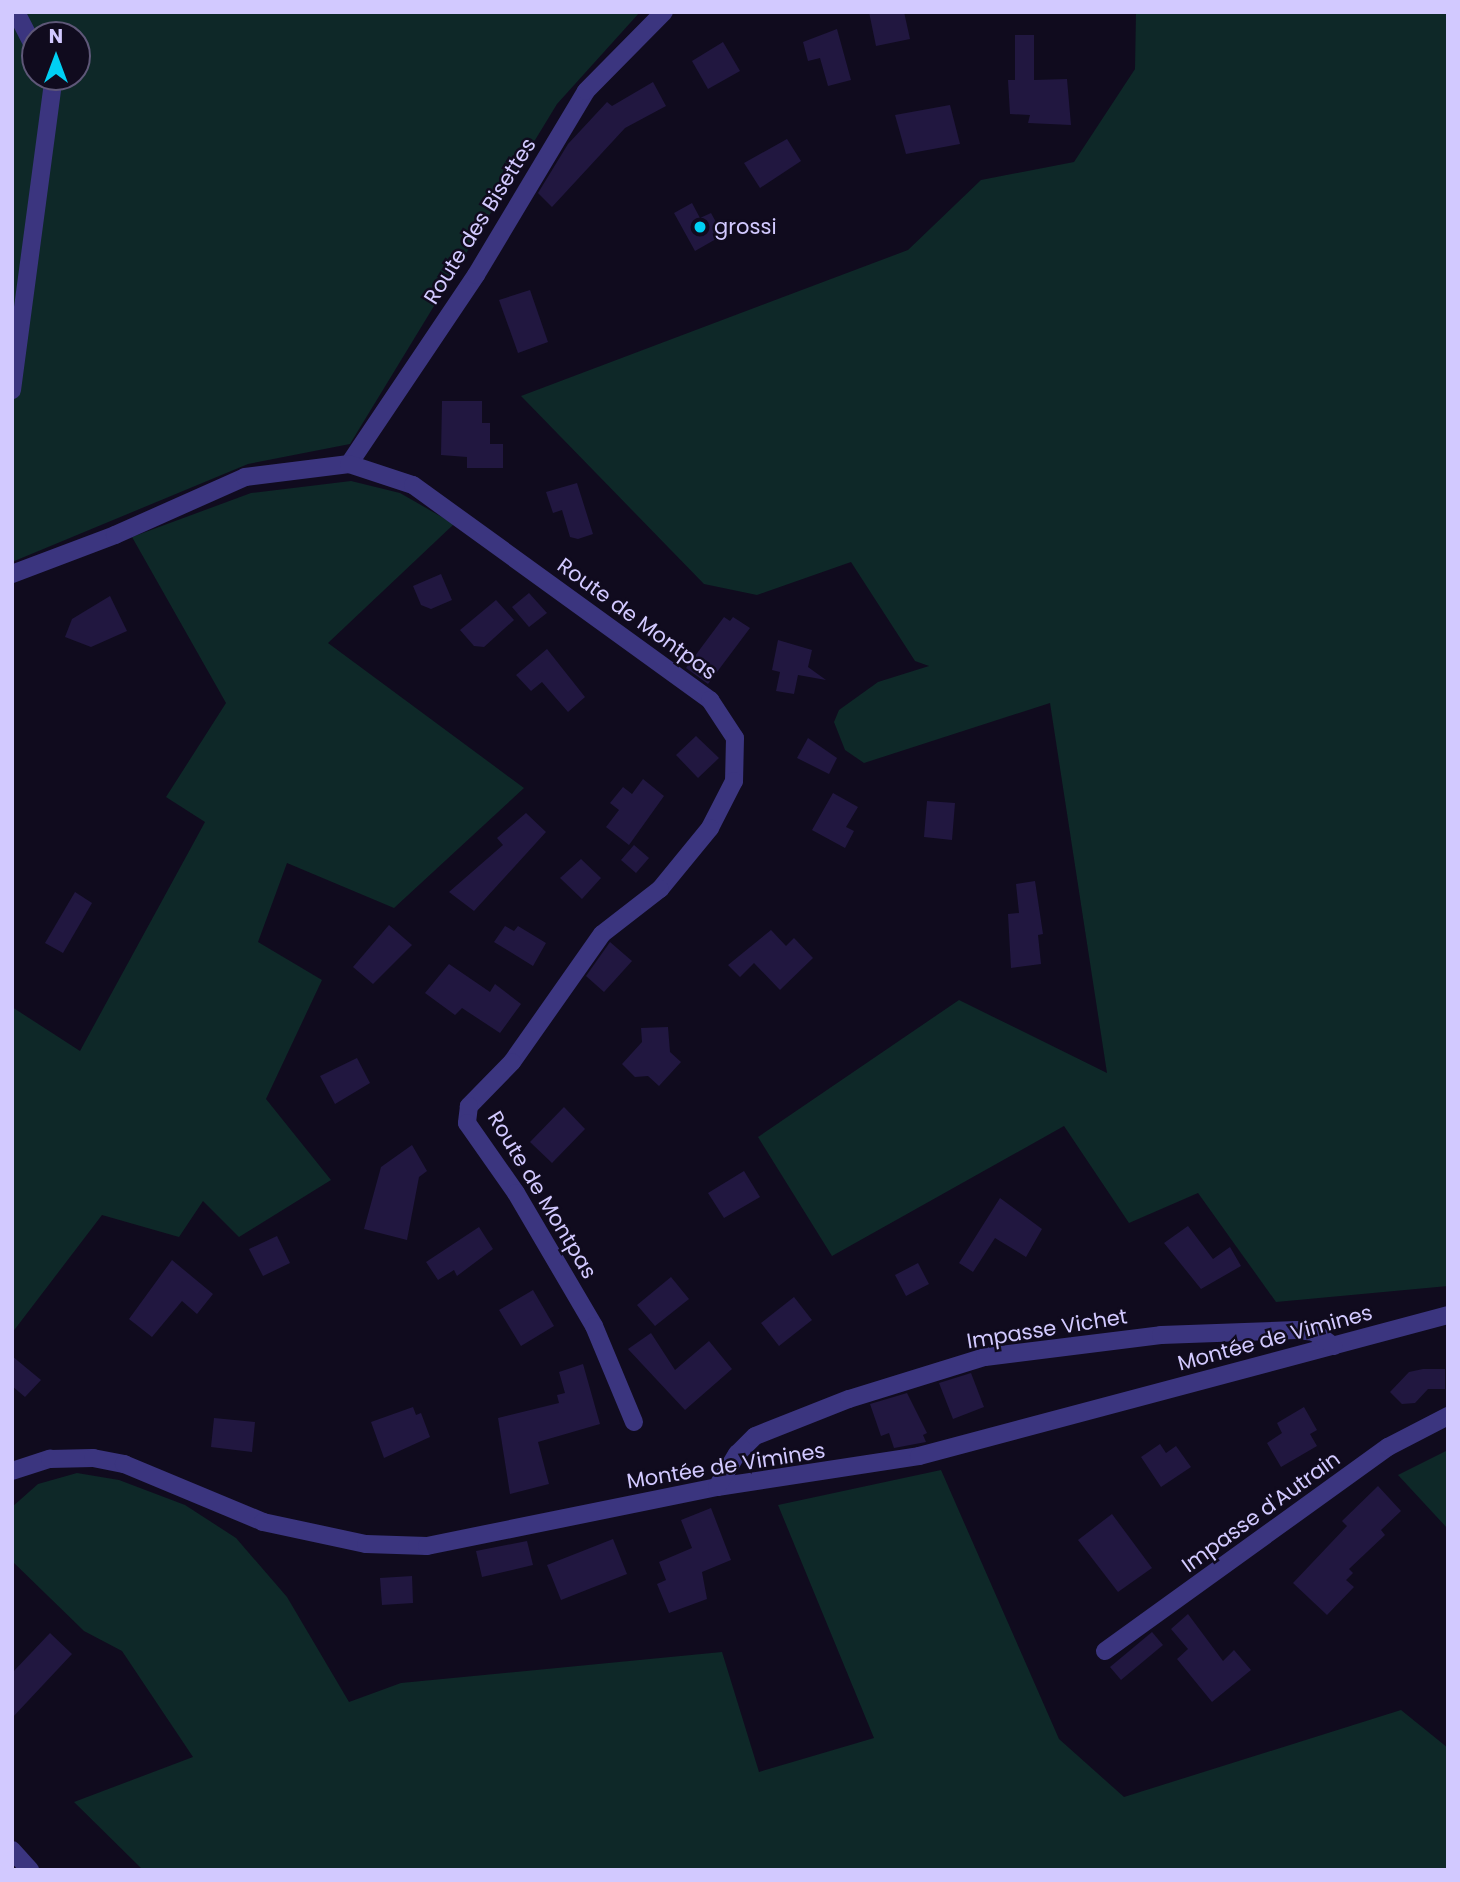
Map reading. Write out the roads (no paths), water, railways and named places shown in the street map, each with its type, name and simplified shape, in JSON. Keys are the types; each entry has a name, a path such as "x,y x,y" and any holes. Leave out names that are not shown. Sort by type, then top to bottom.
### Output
{"street":[{"name":"Route des Bisettes","path":"349,464 476,275 586,91 664,12"},
{"path":"12,390 52,91"},
{"name":"Route de Montpas","path":"12,574 115,535 245,477 349,464 413,485 492,540 578,608 710,700 735,738 734,781 710,828 660,889 602,934 512,1062 469,1106 467,1123 516,1193 594,1326 634,1422"},
{"name":"Montée de Vimines","path":"12,1471 30,1463 66,1457 124,1464 263,1522 398,1546 470,1539 717,1487 919,1456 1448,1315"},
{"name":"Impasse Vichet","path":"717,1487 737,1454 755,1436 849,1399 985,1357 1161,1335 1296,1330 1314,1332 1333,1346"},
{"name":"Impasse d'Autrain","path":"1105,1651 1388,1447 1448,1416"},
{"path":"12,1482 30,1463"},
{"path":"12,1850 30,1870"}],"place":[{"name":"grossi","path":"700,227"}]}
